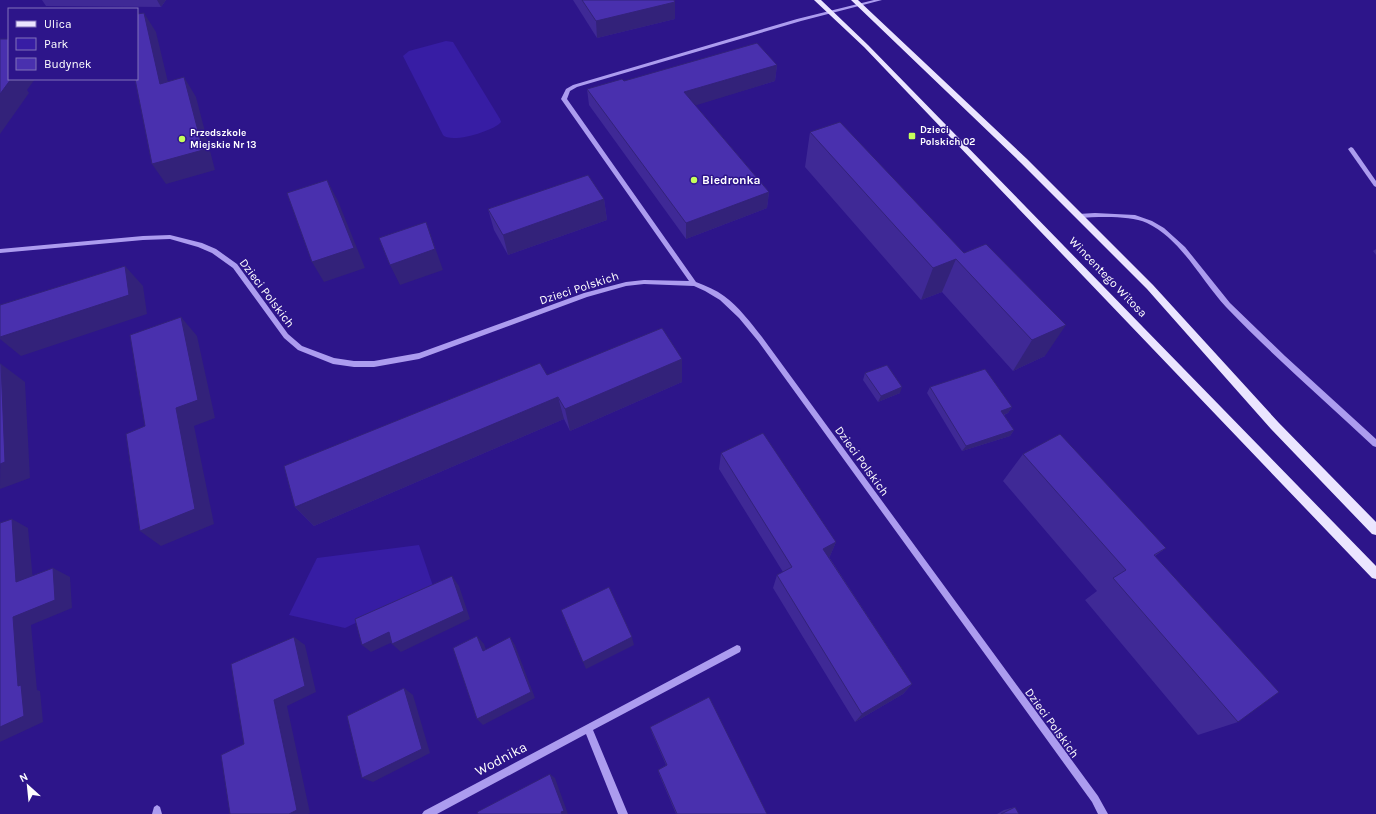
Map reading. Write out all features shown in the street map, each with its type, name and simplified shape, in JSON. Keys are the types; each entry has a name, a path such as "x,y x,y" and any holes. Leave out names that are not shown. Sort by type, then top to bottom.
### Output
{"main road":[{"name":"Wincentego Witosa","path":"817,0 866,46 1376,574"},
{"name":"Wincentego Witosa","path":"856,2 1024,161 1150,287 1271,421 1376,530"}],"street":[{"path":"694,284 564,99 566,94 575,86 830,12 856,2 880,0"},
{"path":"1351,149 1376,186"},
{"path":"1078,216 1094,215 1138,219 1149,222 1169,234 1228,305 1376,444"},
{"name":"Dzieci Polskich","path":"0,251 143,238 170,237 200,245 214,251 235,266 286,336 300,348 332,361 354,364 374,364 419,356 609,288 644,282 694,284 722,298 741,316 760,339 1090,793 1103,814"},
{"name":"Wodnika","path":"427,814 737,649"},
{"path":"588,728 623,814"}],"green space":[{"path":"446,41 453,42 500,119 501,122 497,126 463,137 454,138 443,135 403,56 409,51"},
{"path":"419,545 433,586 345,628 289,615 317,558"}],"building":[{"path":"582,0 674,0 675,2 596,21"},
{"path":"144,13 160,84 184,77 203,150 152,164 135,80 138,80 138,14"},
{"path":"0,39 8,39 8,80 10,80 0,94"},
{"path":"757,43 777,65 684,92 769,192 686,223 587,89 622,79 624,81"},
{"path":"840,122 964,253 986,244 1066,325 1032,340 956,259 933,268 810,132"},
{"path":"588,175 604,199 503,235 488,209"},
{"path":"327,180 354,248 312,262 287,193"},
{"path":"426,222 435,249 390,265 379,238"},
{"path":"125,266 129,295 0,337 0,305"},
{"path":"181,317 198,400 176,408 195,509 140,531 126,434 145,426 130,335"},
{"path":"662,328 682,359 565,409 558,397 295,507 284,466 540,363 547,375"},
{"path":"0,364 5,462 0,464"},
{"path":"887,365 902,387 881,396 865,373"},
{"path":"985,369 1012,407 1001,411 1014,430 966,446 930,387"},
{"path":"763,433 836,542 823,549 912,684 862,714 777,575 792,567 721,453"},
{"path":"1060,434 1166,548 1154,555 1279,692 1238,722 1113,578 1126,570 1023,454"},
{"path":"12,519 16,582 53,568 55,600 13,617 18,686 21,685 24,716 0,727 0,523"},
{"path":"452,576 464,611 392,644 389,632 362,645 355,619"},
{"path":"609,587 632,637 583,662 561,610"},
{"path":"477,636 483,651 510,637 531,692 477,719 453,648"},
{"path":"294,637 305,686 274,700 297,810 289,814 230,814 221,755 244,744 231,664"},
{"path":"404,688 422,749 362,778 347,716"},
{"path":"709,697 767,814 677,814 658,770 667,765 650,727"},
{"path":"550,774 564,811 561,812 562,814 478,814 477,812"},
{"path":"1015,807 1019,814 1001,814"}],"place":[{"name":"Dzieci Polskich 02","path":"912,136"},
{"name":"Przedszkole Miejskie Nr 13","path":"182,139"},
{"name":"Biedronka","path":"694,180"}]}
